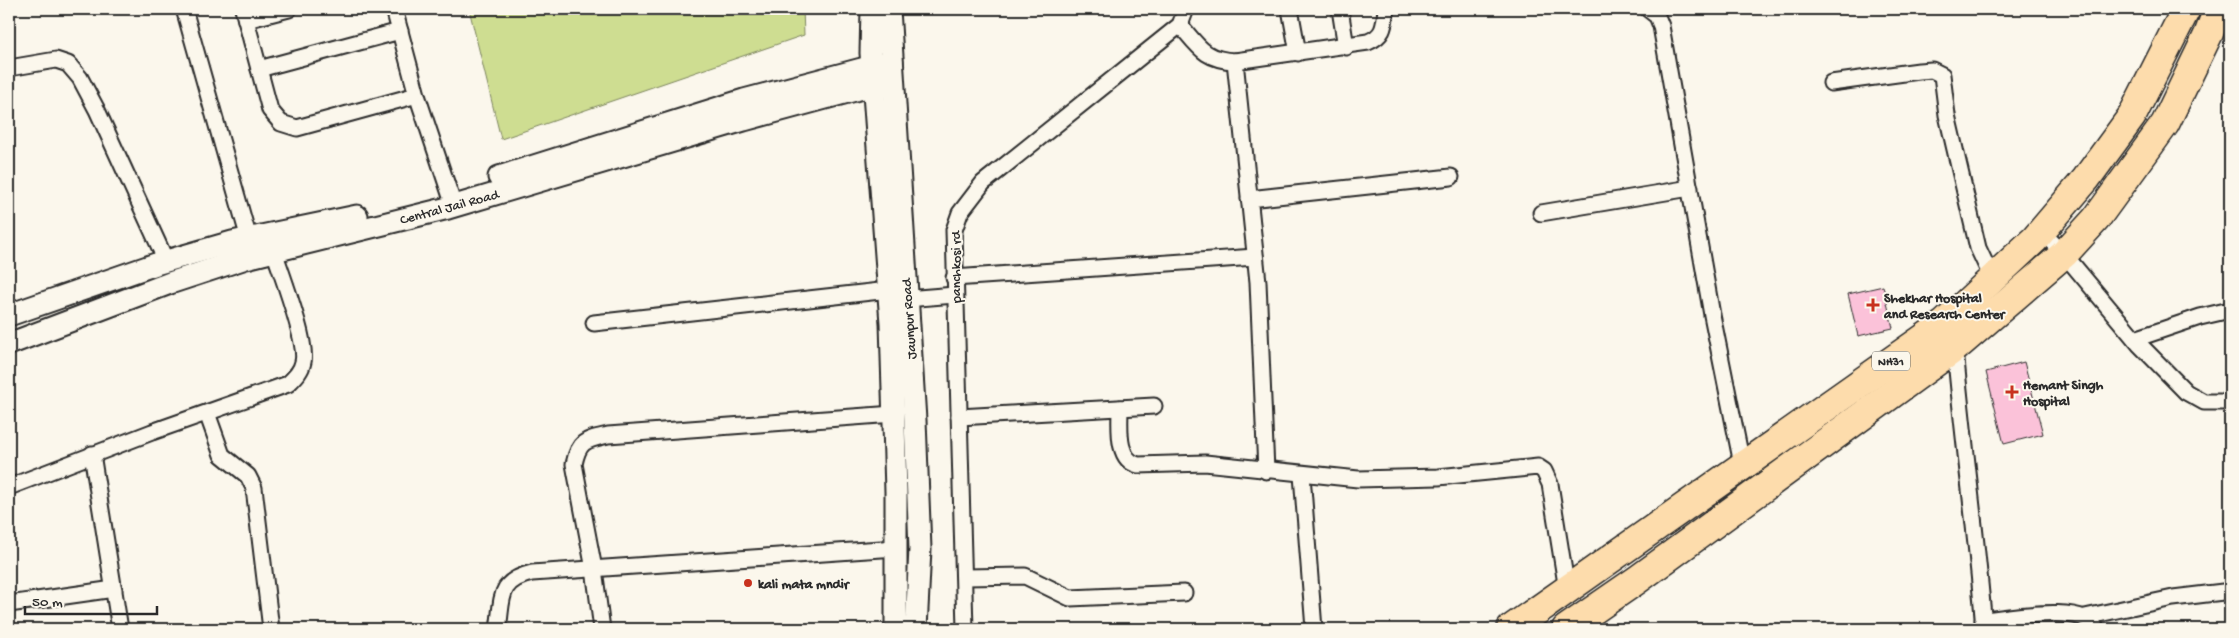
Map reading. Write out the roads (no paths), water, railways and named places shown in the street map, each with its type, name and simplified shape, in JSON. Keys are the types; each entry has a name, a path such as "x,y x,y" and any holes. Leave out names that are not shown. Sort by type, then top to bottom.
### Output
{"highway":[{"name":"NH31","path":"1511,629 1742,464 1944,324 1993,280 2041,231 2086,179 2132,116 2186,9"},
{"name":"NH31","path":"1572,627 1954,348 2064,254 2096,220 2165,124 2209,33 2218,9"}],"street":[{"path":"184,9 249,238"},
{"path":"289,9 245,14 270,110 280,123 297,128 417,95"},
{"path":"9,315 166,262 249,238 451,199 417,95 394,9"},
{"name":"Jaunpur Road","path":"872,9 883,73 898,294 915,420 920,549 916,629"},
{"name":"Jaunpur Road","path":"883,73 889,9"},
{"path":"1186,9 1180,25 1206,54 1219,61 1235,62 1368,42 1382,33 1386,23 1386,9"},
{"path":"1290,9 1298,53"},
{"path":"1340,9 1346,46"},
{"path":"1648,9 1656,16 1661,26 1712,314 1742,464"},
{"name":"panchkosi rd","path":"965,629 965,577 954,294 954,230 960,213 983,183 1180,25"},
{"path":"259,69 400,31"},
{"path":"9,68 56,60 68,64 80,78 97,110 166,262"},
{"path":"1235,62 1262,334 1266,471"},
{"path":"1831,83 1932,70 1942,76 1947,115 1978,248 1993,280"},
{"name":"Central Jail Road","path":"9,344 170,283 558,167 883,73"},
{"path":"1249,199 1451,177"},
{"path":"1541,213 1690,188"},
{"path":"2041,231 2064,254 2135,339 2186,392 2204,402 2230,406"},
{"path":"9,487 92,454 288,384 297,375 304,361 303,343 274,251"},
{"path":"954,278 1255,257"},
{"path":"594,324 898,294 954,294"},
{"name":"Jaunpur Road","path":"896,629 894,414 898,294"},
{"path":"2135,339 2200,317 2230,310"},
{"path":"1954,348 1983,624 2067,613 2085,617 2173,598 2223,592"},
{"path":"959,418 1154,406"},
{"path":"1120,408 1123,446 1126,458 1130,463 1138,466 1205,463 1302,475 1358,479 1438,477 1538,467 1544,471 1550,484 1566,590"},
{"path":"207,413 222,455 248,476 254,488 271,629"},
{"path":"602,629 594,569 574,464 577,450 587,440 608,435 894,414"},
{"path":"92,454 120,629"},
{"path":"1302,475 1314,629"},
{"path":"498,629 504,590 510,581 532,572 896,548"},
{"path":"965,577 1025,576 1070,598 1184,593"},
{"path":"9,604 114,589"},
{"path":"2085,617 2096,629"}],"place":[{"name":"Shekhar Hospital and Research Center","path":"1873,305"},
{"name":"Hemant Singh Hospital","path":"2012,392"},
{"name":"kali mata mndir","path":"748,583"}]}
